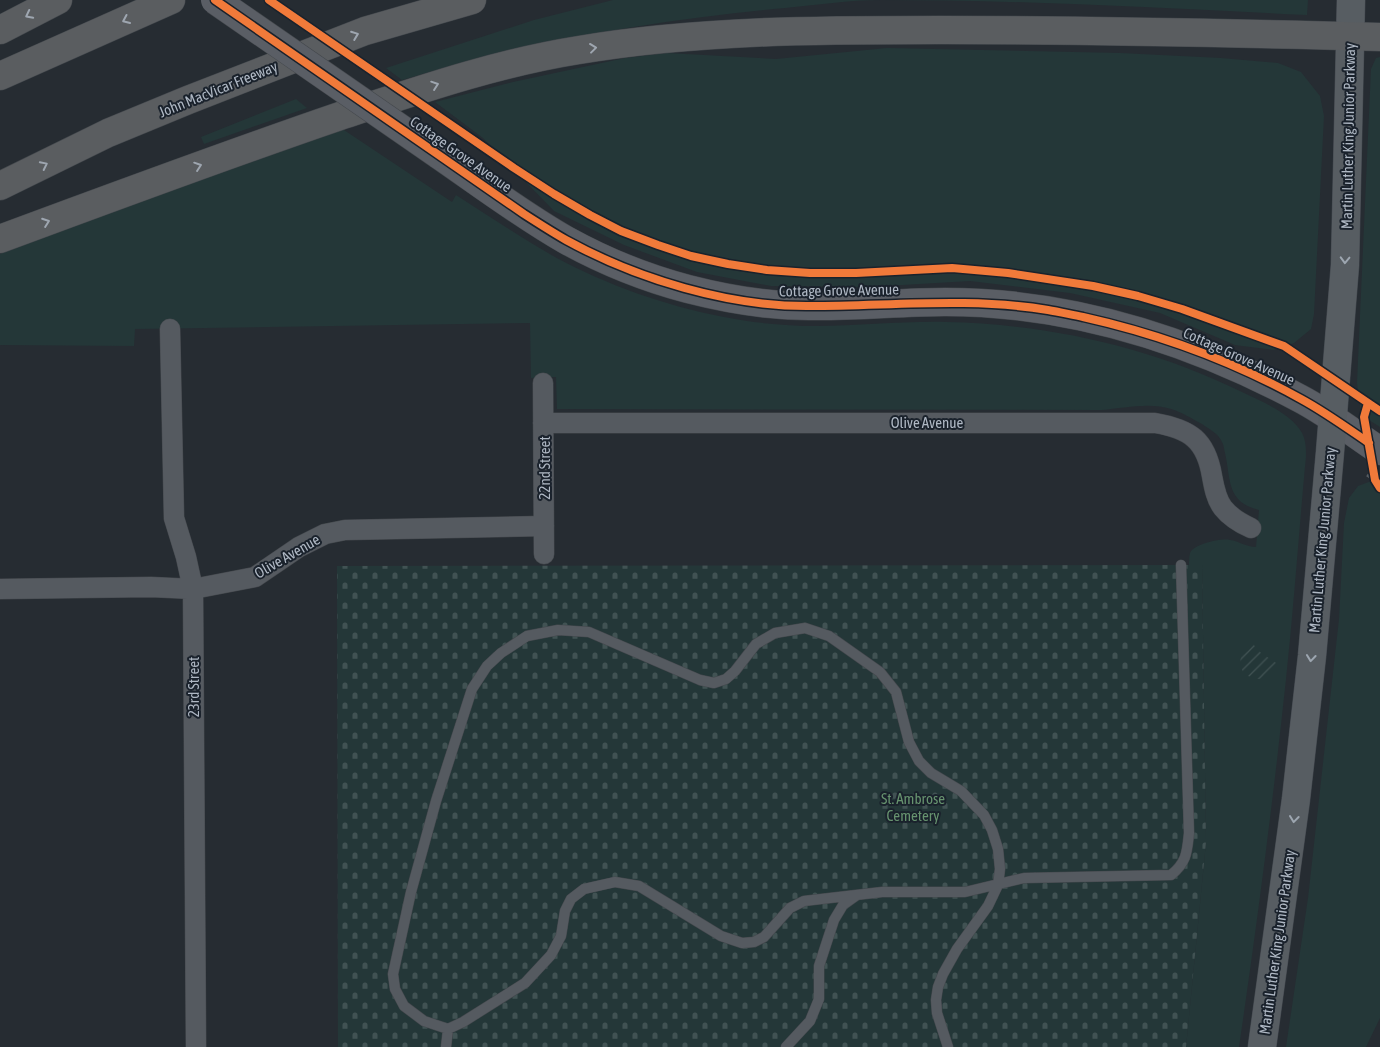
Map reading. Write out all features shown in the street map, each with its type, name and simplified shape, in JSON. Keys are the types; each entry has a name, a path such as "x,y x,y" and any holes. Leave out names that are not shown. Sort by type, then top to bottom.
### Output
{"highway":[{"path":"0,30 58,0"},
{"path":"0,76 171,0"},
{"name":"John MacVicar Freeway","path":"0,186 108,133 188,100 365,31 472,0"},
{"path":"0,239 179,172 446,81 509,64 578,50 667,38 776,31 982,30 1380,37"}],"main road":[{"name":"Martin Luther King Junior Parkway","path":"1262,1047 1296,799 1312,656 1333,418 1345,265 1351,0"}],"street":[{"name":"Cottage Grove Avenue","path":"215,0 524,214 566,240 604,259 648,277 688,289 767,304 809,306 947,302 1002,304 1049,310 1108,323 1150,334 1191,348 1252,374 1333,418 1380,451"},
{"name":"23rd Street","path":"170,329 174,518 186,557 193,590 196,1047"},
{"name":"22nd Street","path":"544,383 544,554"},
{"name":"Olive Avenue","path":"544,422 1155,423 1169,425 1184,431 1198,441 1207,457 1215,492 1222,507 1236,521 1251,528"},
{"name":"Olive Avenue","path":"0,589 151,587 193,590 254,577 299,547 325,534 345,530 544,526"}],"lane":[{"path":"948,1047 937,1013 938,987 957,949 988,906 998,885 1000,869 998,850 992,830 984,815 961,791 931,773 919,760 909,742 896,692 880,672 829,636 805,628 775,633 756,644 735,671 726,679 714,683 700,680 589,632 558,630 527,636 501,653 487,666 472,689 410,892 393,974 395,988 404,1006 424,1021 448,1028 463,1022 525,983 551,955 561,936 565,911 571,899 584,890 615,882 639,886 721,936 742,943 754,942 764,937 790,908 804,901 882,892 965,892 998,885 1024,878 1171,874 1181,867 1187,853 1189,833 1181,565"},
{"path":"786,1047 810,1021 819,999 819,966 834,920 843,905 858,895"},
{"path":"446,1047 448,1028"}],"path":[{"path":"1375,480 1380,488"}],"green space":[{"path":"613,0 881,0 736,13 592,34 496,54 402,80 386,68 534,20"},
{"path":"934,0 1308,0 1307,15"},
{"path":"887,48 1120,53 1221,58 1278,63 1301,72 1320,96 1324,116 1314,314 1311,329 1294,343 1273,350 1235,345 1160,313 1070,293 970,281 868,287 771,286 697,272 624,245 554,211 483,138 435,102 513,82 625,58 667,53 776,59"},
{"path":"1380,57 1380,427 1364,417 1361,412 1357,383 1371,69 1376,58"},
{"path":"296,99 307,108 204,144 201,137"},
{"path":"341,128 452,202 456,195 517,235 555,257 595,277 659,301 724,317 782,325 833,326 946,322 1022,327 1060,333 1098,341 1172,362 1267,404 1284,414 1297,426 1304,439 1306,456 1292,623 1270,817 1239,1047 1186,1047 1206,842 1202,565 1189,565 1189,556 1192,550 1197,547 1208,542 1221,540 1256,547 1259,510 1248,506 1235,495 1221,439 1202,424 1183,414 1171,409 1154,406 1102,410 557,409 556,377 531,378 530,323 135,329 134,346 0,345 0,254 120,206"},
{"path":"1374,480 1380,481 1380,1018 1366,1047 1286,1047 1308,898 1339,619 1344,523 1349,498 1358,486"},
{"name":"St. Ambrose Cemetery","path":"1202,565 1206,842 1186,1047 338,1047 337,566"},
{"path":"1253,644 1260,652 1279,665 1274,672 1259,679 1244,674 1240,663 1246,646"}],"cycle path":[{"path":"215,0 524,214 566,240 623,267 684,288 748,302 811,306 930,303 989,304 1048,310 1083,317 1167,340 1222,361 1275,385 1310,404 1369,443"},
{"path":"269,0 554,194 621,231 658,245 691,256 767,270 810,273 856,273 952,268 1008,273 1093,286 1138,296 1182,309 1284,346 1380,411"},
{"path":"1368,403 1364,417 1375,480 1380,488"}]}
